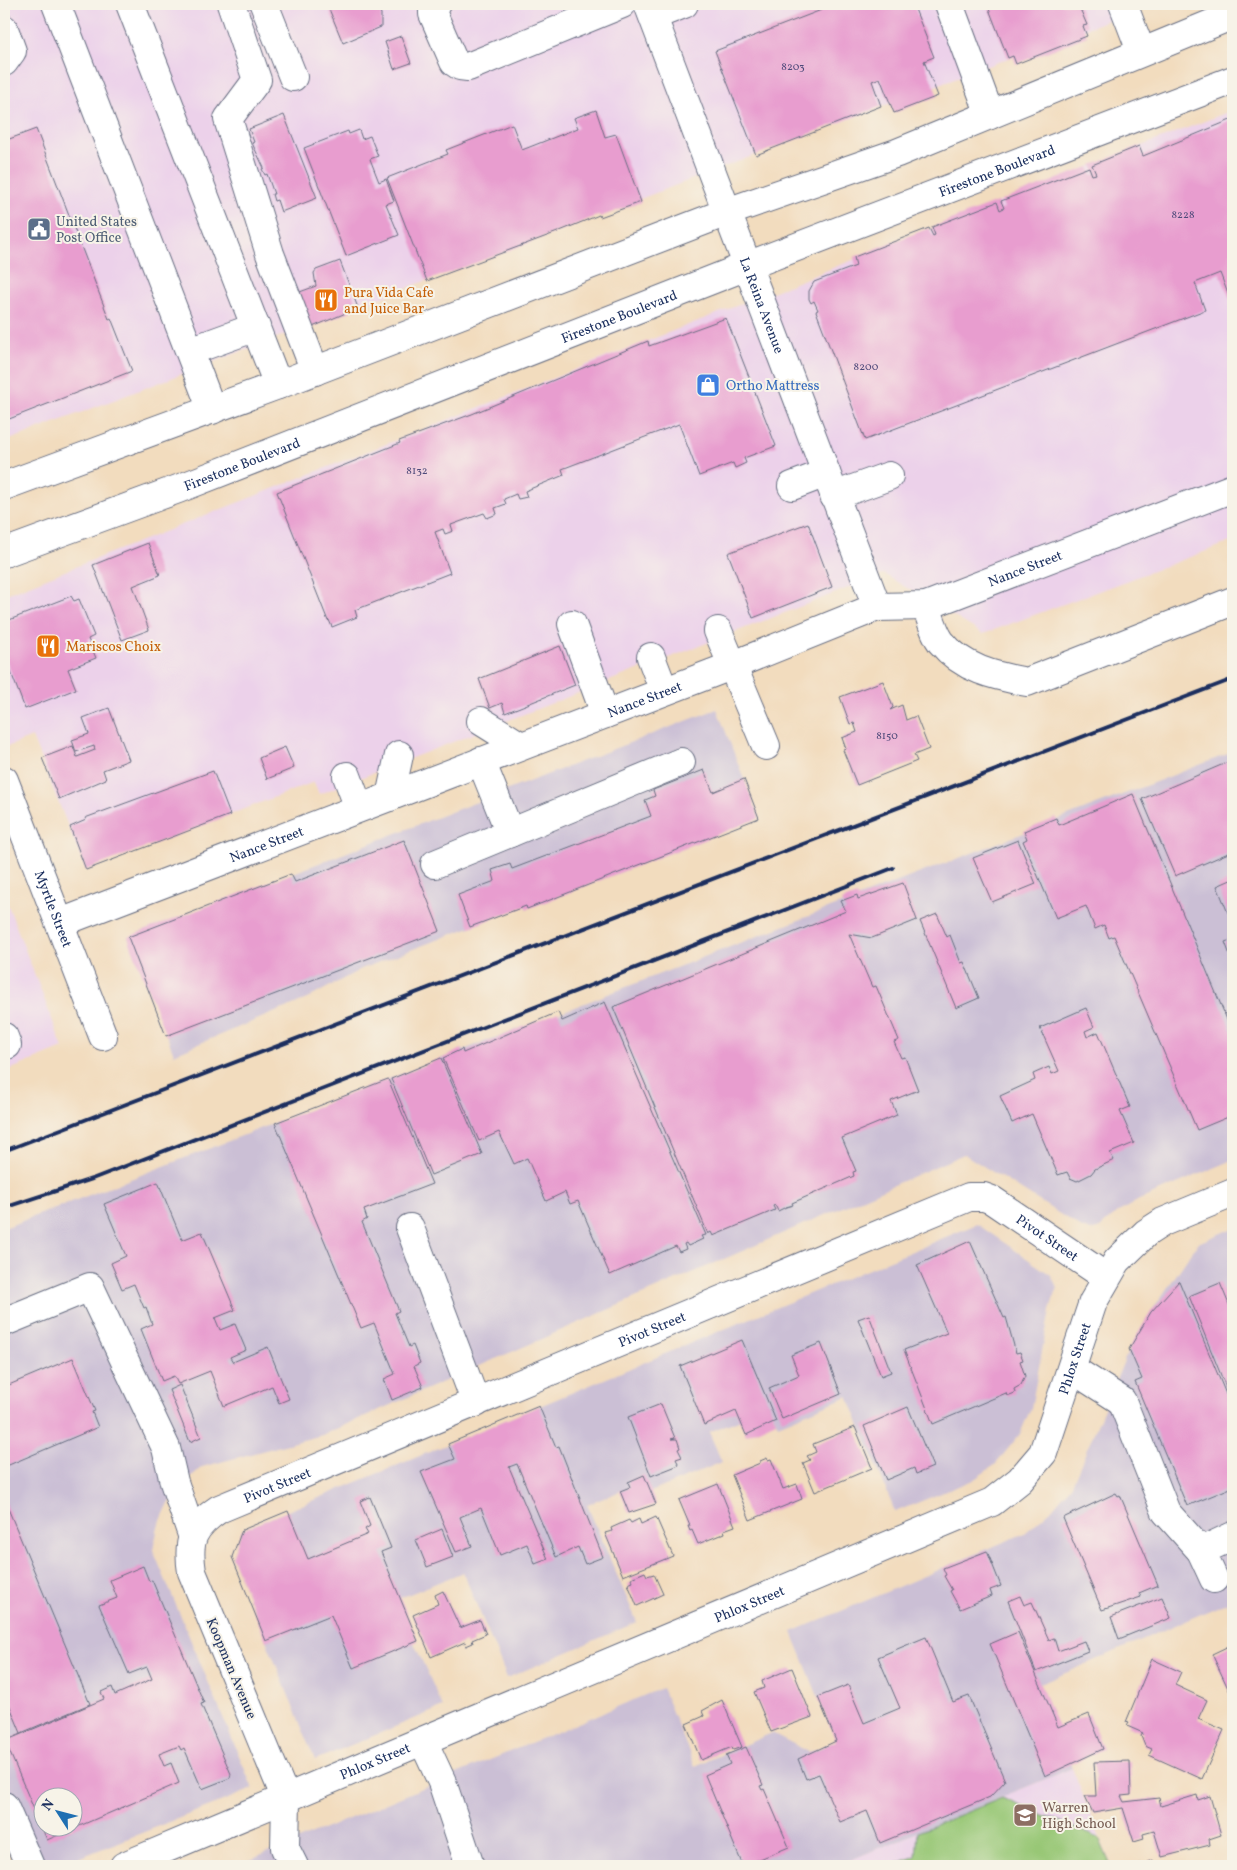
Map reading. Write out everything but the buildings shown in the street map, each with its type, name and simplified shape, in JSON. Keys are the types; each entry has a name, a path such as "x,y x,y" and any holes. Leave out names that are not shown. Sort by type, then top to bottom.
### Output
{"street":[{"path":"56,4 212,410"},
{"path":"130,4 278,386"},
{"path":"231,4 257,80 228,119 270,254 315,371"},
{"path":"264,4 293,77"},
{"path":"434,5 434,14 454,62 460,66 468,67 622,4"},
{"path":"650,10 684,4"},
{"path":"949,4 990,115"},
{"path":"1123,4 1141,51"},
{"name":"La Reina Avenue","path":"650,10 876,608"},
{"path":"4,486 278,386 727,212 897,153 1141,51 1233,15"},
{"path":"4,29 12,51 4,62"},
{"name":"Firestone Boulevard","path":"4,553 178,488 747,266 1233,80"},
{"path":"190,351 256,327"},
{"path":"792,486 830,485 889,476"},
{"name":"Nance Street","path":"60,923 731,666 876,608 926,606 1233,488"},
{"path":"926,606 940,641 964,663 994,676 1027,682 1233,600"},
{"path":"572,624 606,714"},
{"path":"718,631 766,746"},
{"path":"651,657 664,691"},
{"path":"481,721 521,746"},
{"path":"390,796 399,754"},
{"path":"481,762 510,833"},
{"path":"435,864 681,762"},
{"path":"347,776 360,808"},
{"name":"Myrtle Street","path":"4,780 103,1036"},
{"path":"4,1037 7,1045 4,1046"},
{"name":"Phlox Street","path":"124,1866 992,1502 1020,1480 1043,1453 1093,1302 1117,1261 1146,1233 1163,1222 1233,1193"},
{"name":"Pivot Street","path":"192,1535 203,1520 219,1509 969,1197 984,1197 992,1200 1106,1277"},
{"path":"410,1228 476,1403"},
{"path":"4,1322 90,1287 166,1448 192,1535"},
{"path":"1072,1369 1122,1401 1166,1512 1201,1551 1214,1579"},
{"name":"Koopman Avenue","path":"192,1535 189,1554 192,1572 286,1799"},
{"path":"1201,1551 1233,1536"},
{"path":"424,1741 442,1782 470,1866"},
{"path":"286,1799 286,1848 294,1866"},
{"path":"4,1806 30,1866"}],"shaded area":[{"path":"4,4 1150,4 4,442"},
{"path":"1233,110 1233,541 983,634 884,574 319,794 314,782 86,870 32,737 4,748 4,595"},
{"path":"717,709 759,818 527,909 525,906 361,969 307,999 174,1054 128,937"},
{"path":"1233,752 1233,1160 1139,1200 1117,1213 1100,1228 1091,1231 1082,1228 964,1154 322,1435 202,1467 182,1485 167,1507 158,1527 153,1550 253,1789 58,1866 42,1866 4,1778 4,1228"},
{"path":"4,895 63,1048 4,1072"},
{"path":"977,1224 1051,1275 1057,1287 1050,1310 1031,1408 1020,1434 995,1465 973,1480 895,1512 848,1396 778,1425 770,1407 709,1432 722,1462 651,1492 643,1475 628,1482 630,1487 587,1505 637,1622 507,1678 463,1572 400,1598 414,1643 443,1707 315,1760 232,1557 242,1530"},
{"path":"1233,1228 1233,1600 1038,1685 1072,1768 836,1866 236,1866 662,1688 695,1766 772,1733 809,1752 836,1741 792,1632 1025,1533 1051,1510 1072,1485 1129,1349 1151,1312 1198,1243"},
{"name":"Warren High School","path":"1072,1768 1111,1866 836,1866"}],"green space":[{"name":"Warren High School","path":"1002,1798 1099,1838 1111,1866 891,1866 916,1856 918,1832"}],"railway":[{"path":"4,1151 1233,679"},
{"path":"4,1208 92,1179 893,868"}],"place":[{"name":"United States Post Office","path":"39,229"},
{"name":"Pura Vida Cafe and Juice Bar","path":"326,300"},
{"name":"Ortho Mattress","path":"708,385"},
{"name":"Mariscos Choix","path":"48,646"},
{"name":"Warren High School","path":"1025,1815"}]}
